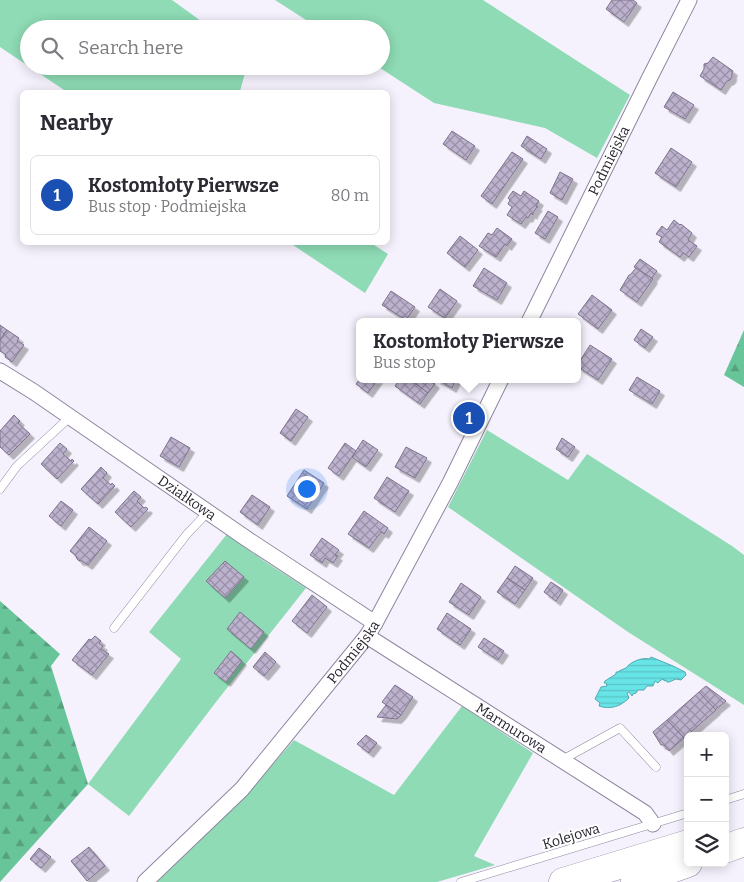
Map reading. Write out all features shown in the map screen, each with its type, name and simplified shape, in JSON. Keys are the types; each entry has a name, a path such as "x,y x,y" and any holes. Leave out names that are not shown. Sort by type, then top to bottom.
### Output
{"highway":[{"path":"729,833 744,829"},
{"path":"729,848 744,842"},
{"path":"563,882 684,845"},
{"path":"635,882 684,864"}],"street":[{"name":"Podmiejska","path":"531,318 690,0"},
{"name":"Działkowa","path":"0,371 34,392 247,539 375,624"},
{"name":"Podmiejska","path":"145,882 242,789 367,636 450,483 499,383"},
{"name":"Marmurowa","path":"367,636 646,814 653,824"}],"lane":[{"path":"0,489 17,466 70,417"},
{"path":"114,628 187,534 208,512"},
{"path":"562,760 620,728 656,768"},
{"path":"729,799 744,794"},
{"name":"Kolejowa","path":"461,882 684,814"}],"green space":[{"path":"0,0 172,0 200,20 20,20 20,60 0,47"},
{"path":"275,0 483,0 630,95 597,158 545,128 434,103 390,74 390,20 306,20"},
{"path":"42,75 244,75 240,90 64,90"},
{"path":"293,245 374,245 388,254 365,293"},
{"path":"744,330 744,387 724,375"},
{"path":"487,430 568,480 587,454 744,555 744,705 628,632 448,507"},
{"path":"227,534 306,588 129,816 88,784 181,659 149,632"},
{"path":"0,601 60,654 51,666 88,784 0,882"},
{"path":"462,706 533,753 474,856 495,865 437,882 157,882 247,794 294,740 394,795"}],"water":[{"path":"651,657 685,672 686,675 681,680 676,679 667,682 664,679 658,683 655,681 653,686 647,686 644,690 638,690 632,696 629,692 627,693 629,698 616,706 608,708 599,706 600,703 595,699 601,687 607,686 604,683 605,681 633,662"}],"building":[{"path":"612,0 633,0 637,3 624,22 606,9"},
{"path":"713,57 733,71 732,77 721,90 700,76 704,69 704,64 708,63"},
{"path":"673,92 694,105 685,119 664,107"},
{"path":"452,131 475,146 466,160 443,144"},
{"path":"527,136 547,149 541,159 521,146"},
{"path":"671,148 692,162 676,187 655,173"},
{"path":"512,152 523,159 492,204 481,196"},
{"path":"560,172 573,179 562,200 550,193"},
{"path":"513,191 521,196 524,191 539,201 533,215 531,213 521,224 507,215 512,207 508,204 510,200 508,198"},
{"path":"548,211 558,217 545,239 535,233"},
{"path":"674,220 692,233 688,240 697,246 689,257 683,253 680,257 659,242 662,237 656,234 662,226 667,230"},
{"path":"497,228 512,239 507,246 505,244 496,257 479,246 488,233 492,235"},
{"path":"460,236 478,250 465,267 447,253"},
{"path":"640,259 657,271 651,279 634,267"},
{"path":"484,268 507,283 497,300 473,286"},
{"path":"636,268 653,279 637,302 620,290 629,275"},
{"path":"440,289 457,301 445,318 428,307"},
{"path":"391,291 415,307 407,318 403,318 382,305"},
{"path":"592,295 612,310 598,329 578,314"},
{"path":"0,325 7,330 0,340"},
{"path":"641,329 653,337 645,348 634,340"},
{"path":"7,330 19,338 17,341 24,345 12,362 0,351 0,340"},
{"path":"590,345 612,359 598,380 581,369 581,359"},
{"path":"637,377 660,391 652,404 629,390"},
{"path":"357,383 375,383 368,393"},
{"path":"397,383 415,383 428,393 420,404 395,386"},
{"path":"415,383 434,383 435,384 428,393"},
{"path":"443,383 454,383 452,388"},
{"path":"296,409 308,417 291,441 280,433"},
{"path":"14,415 20,421 18,423 30,434 9,455 0,447 0,431"},
{"path":"171,437 190,448 179,467 160,456"},
{"path":"562,438 575,447 568,457 556,449"},
{"path":"363,440 378,450 366,467 352,457"},
{"path":"60,443 67,449 63,454 71,461 72,459 74,461 57,479 41,464"},
{"path":"345,443 356,451 339,476 328,468"},
{"path":"406,447 427,458 415,478 395,467"},
{"path":"101,467 107,473 103,478 115,486 98,504 81,489"},
{"path":"304,470 324,483 307,509 287,496"},
{"path":"387,477 409,491 395,512 374,498"},
{"path":"134,491 141,497 137,501 144,508 148,509 131,527 115,512"},
{"path":"252,495 270,507 258,525 240,512"},
{"path":"61,501 73,510 61,526 49,516"},
{"path":"364,511 388,528 384,534 381,532 369,548 348,534"},
{"path":"89,527 107,541 88,565 79,561 70,551"},
{"path":"322,538 339,550 335,555 338,556 333,563 325,558 322,563 310,555"},
{"path":"225,561 244,577 225,598 206,581"},
{"path":"515,566 533,578 525,590 507,578"},
{"path":"507,578 525,590 515,604 497,592"},
{"path":"551,582 563,590 556,601 544,592"},
{"path":"461,583 481,597 469,615 449,602"},
{"path":"312,595 327,607 307,633 292,621"},
{"path":"240,612 264,632 251,649 227,629"},
{"path":"447,613 471,629 460,645 437,629"},
{"path":"95,636 101,641 99,643 103,646 101,649 109,654 92,675 72,660 89,639 91,640"},
{"path":"484,638 504,651 498,660 478,647"},
{"path":"231,651 242,661 226,682 214,673"},
{"path":"265,652 276,662 264,676 253,667"},
{"path":"395,685 413,697 401,715 382,702"},
{"path":"706,686 726,701 715,710 699,692"},
{"path":"699,692 716,710 691,732 684,732 684,738 667,720"},
{"path":"386,705 401,715 397,719 377,717"},
{"path":"667,720 684,738 669,751 664,745 661,745 653,732"},
{"path":"366,735 377,743 369,753 357,744"},
{"path":"89,847 105,866 87,881 71,861"},
{"path":"39,848 51,857 41,868 30,859"}],"place":[{"name":"Kostomłoty Pierwsze","path":"469,418"}]}
